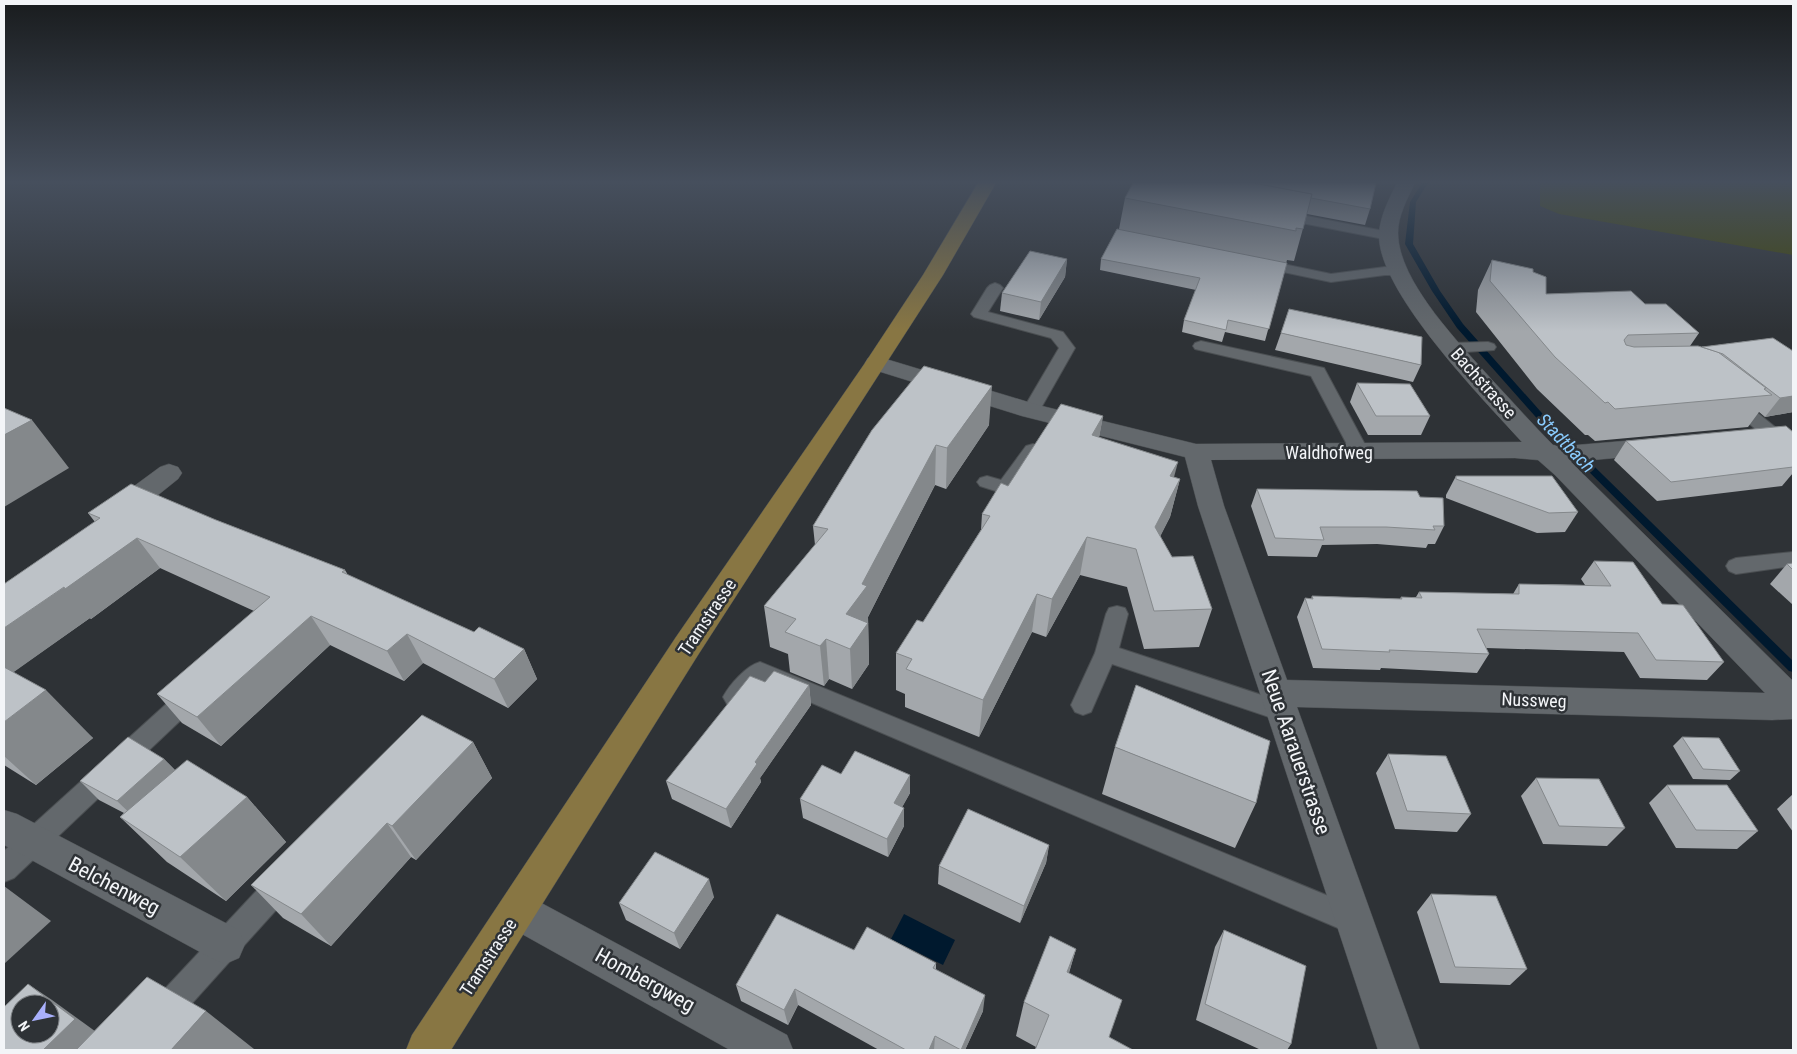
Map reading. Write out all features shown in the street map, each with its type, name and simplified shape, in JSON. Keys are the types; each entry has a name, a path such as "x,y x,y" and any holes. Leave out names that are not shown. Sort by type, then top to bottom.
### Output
{"main road":[{"name":"Tramstrasse","path":"427,1050 687,646 876,364 959,232"}],"street":[{"name":"Bachstrasse","path":"1390,232 1389,236 1398,272 1418,304 1451,348 1564,453 1564,468 1668,576 1793,701"},
{"name":"Waldhofweg","path":"876,364 1032,411 1049,428 1196,452 1564,453 1678,444"},
{"path":"1746,438 1784,434"},
{"name":"Neue Aarauerstrasse","path":"1196,452 1211,506 1399,1050"},
{"path":"100,527 169,473"},
{"name":"Nussweg","path":"1278,702 1793,706"},
{"name":"Belchenweg","path":"18,835 225,944"},
{"name":"Hombergweg","path":"518,911 772,1050"}],"lane":[{"path":"1370,232 1389,236"},
{"path":"1248,261 1331,278 1384,271 1398,272"},
{"path":"995,288 979,314 1057,335 1067,348 1032,411"},
{"path":"1201,346 1318,372 1360,452"},
{"path":"1451,348 1488,347"},
{"path":"1718,390 1784,434"},
{"path":"987,482 1005,488 1049,428"},
{"path":"1736,566 1793,559"},
{"path":"1083,705 1106,654 1117,614"},
{"path":"1106,654 1278,702"},
{"path":"723,713 740,691 760,671 1356,921"},
{"path":"4,869 18,835 206,682"},
{"path":"129,1050 304,859"}],"green space":[{"path":"1663,232 1793,232 1793,255"}],"water":[{"path":"904,914 955,940 943,965 891,939"}],"building":[{"path":"1115,232 1133,232 1287,263 1269,329 1228,320 1226,330 1184,320 1200,278 1101,259"},
{"path":"1030,251 1067,259 1041,302 1002,293"},
{"path":"1492,260 1533,269 1533,272 1546,277 1546,294 1631,291 1645,304 1666,304 1699,333 1628,335 1624,340 1626,345 1634,347 1698,346 1718,352 1766,388 1764,389 1772,395 1615,409 1608,402 1605,403 1555,357 1490,281"},
{"path":"1289,309 1422,337 1421,365 1281,333"},
{"path":"1773,338 1793,351 1793,396 1780,398 1723,354 1702,347"},
{"path":"924,366 992,386 947,448 936,445 862,584 867,586 846,614 868,623 850,649 826,639 820,646 785,632 796,619 764,606 828,529 813,526 872,430"},
{"path":"1357,383 1410,384 1430,416 1376,416"},
{"path":"1061,404 1103,416 1092,435 1178,462 1170,476 1180,479 1155,527 1172,557 1193,556 1212,609 1154,611 1136,549 1087,537 1052,599 1037,594 983,700 906,669 912,659 896,653 917,620 923,622 990,516 982,514 1001,483 1008,486"},
{"path":"4,408 32,420 4,435"},
{"path":"1786,426 1793,432 1793,467 1671,482 1626,441"},
{"path":"1456,476 1552,476 1578,512 1549,513 1456,479"},
{"path":"131,484 216,520 345,570 342,572 474,632 479,627 524,649 494,679 407,634 387,651 311,616 197,717 157,694 270,597 137,538 65,589 64,587 4,628 4,584 100,518 88,513"},
{"path":"1257,489 1417,491 1420,497 1443,498 1444,526 1433,526 1435,530 1386,527 1320,527 1324,540 1275,538"},
{"path":"1594,561 1633,562 1662,604 1683,605 1724,662 1656,660 1638,633 1477,629 1489,654 1322,649 1305,598 1313,599 1312,596 1422,598 1419,592 1519,594 1519,584 1611,586"},
{"path":"1793,563 1793,570 1787,564"},
{"path":"4,667 46,690 4,722"},
{"path":"774,671 809,685 755,762 757,764 726,809 666,781 750,676 765,682"},
{"path":"1136,685 1270,741 1256,803 1115,747"},
{"path":"422,715 473,742 392,826 387,823 301,914 251,885"},
{"path":"128,737 164,759 117,801 80,781"},
{"path":"1682,737 1719,738 1740,771 1703,769"},
{"path":"855,751 910,775 894,803 904,808 887,839 800,799 822,765 841,774"},
{"path":"1388,754 1446,756 1471,814 1407,811"},
{"path":"187,760 247,797 180,857 120,817"},
{"path":"1536,778 1599,779 1625,828 1559,826"},
{"path":"1667,785 1727,785 1758,831 1696,830"},
{"path":"968,809 1049,845 1024,906 939,866"},
{"path":"655,852 709,879 674,933 619,903"},
{"path":"1431,894 1496,896 1527,969 1455,967"},
{"path":"777,914 854,950 867,927 936,963 933,968 985,995 961,1050 935,1036 929,1050 906,1050 795,989 784,1010 736,985"},
{"path":"1224,930 1306,966 1291,1044 1205,1004"},
{"path":"1050,936 1076,949 1067,972 1122,1000 1109,1037 1133,1050 1035,1050 1049,1015 1024,1002"},
{"path":"147,977 206,1011 171,1050 76,1050"},
{"path":"28,984 41,994 18,994"},
{"path":"10,1001 10,1044 49,1044 43,1050 4,1050 4,1007"},
{"path":"60,1008 75,1019 60,1034"}],"waterway":[{"name":"Stadtbach","path":"1410,232 1409,244 1436,291 1460,326 1553,431 1793,668"}]}
